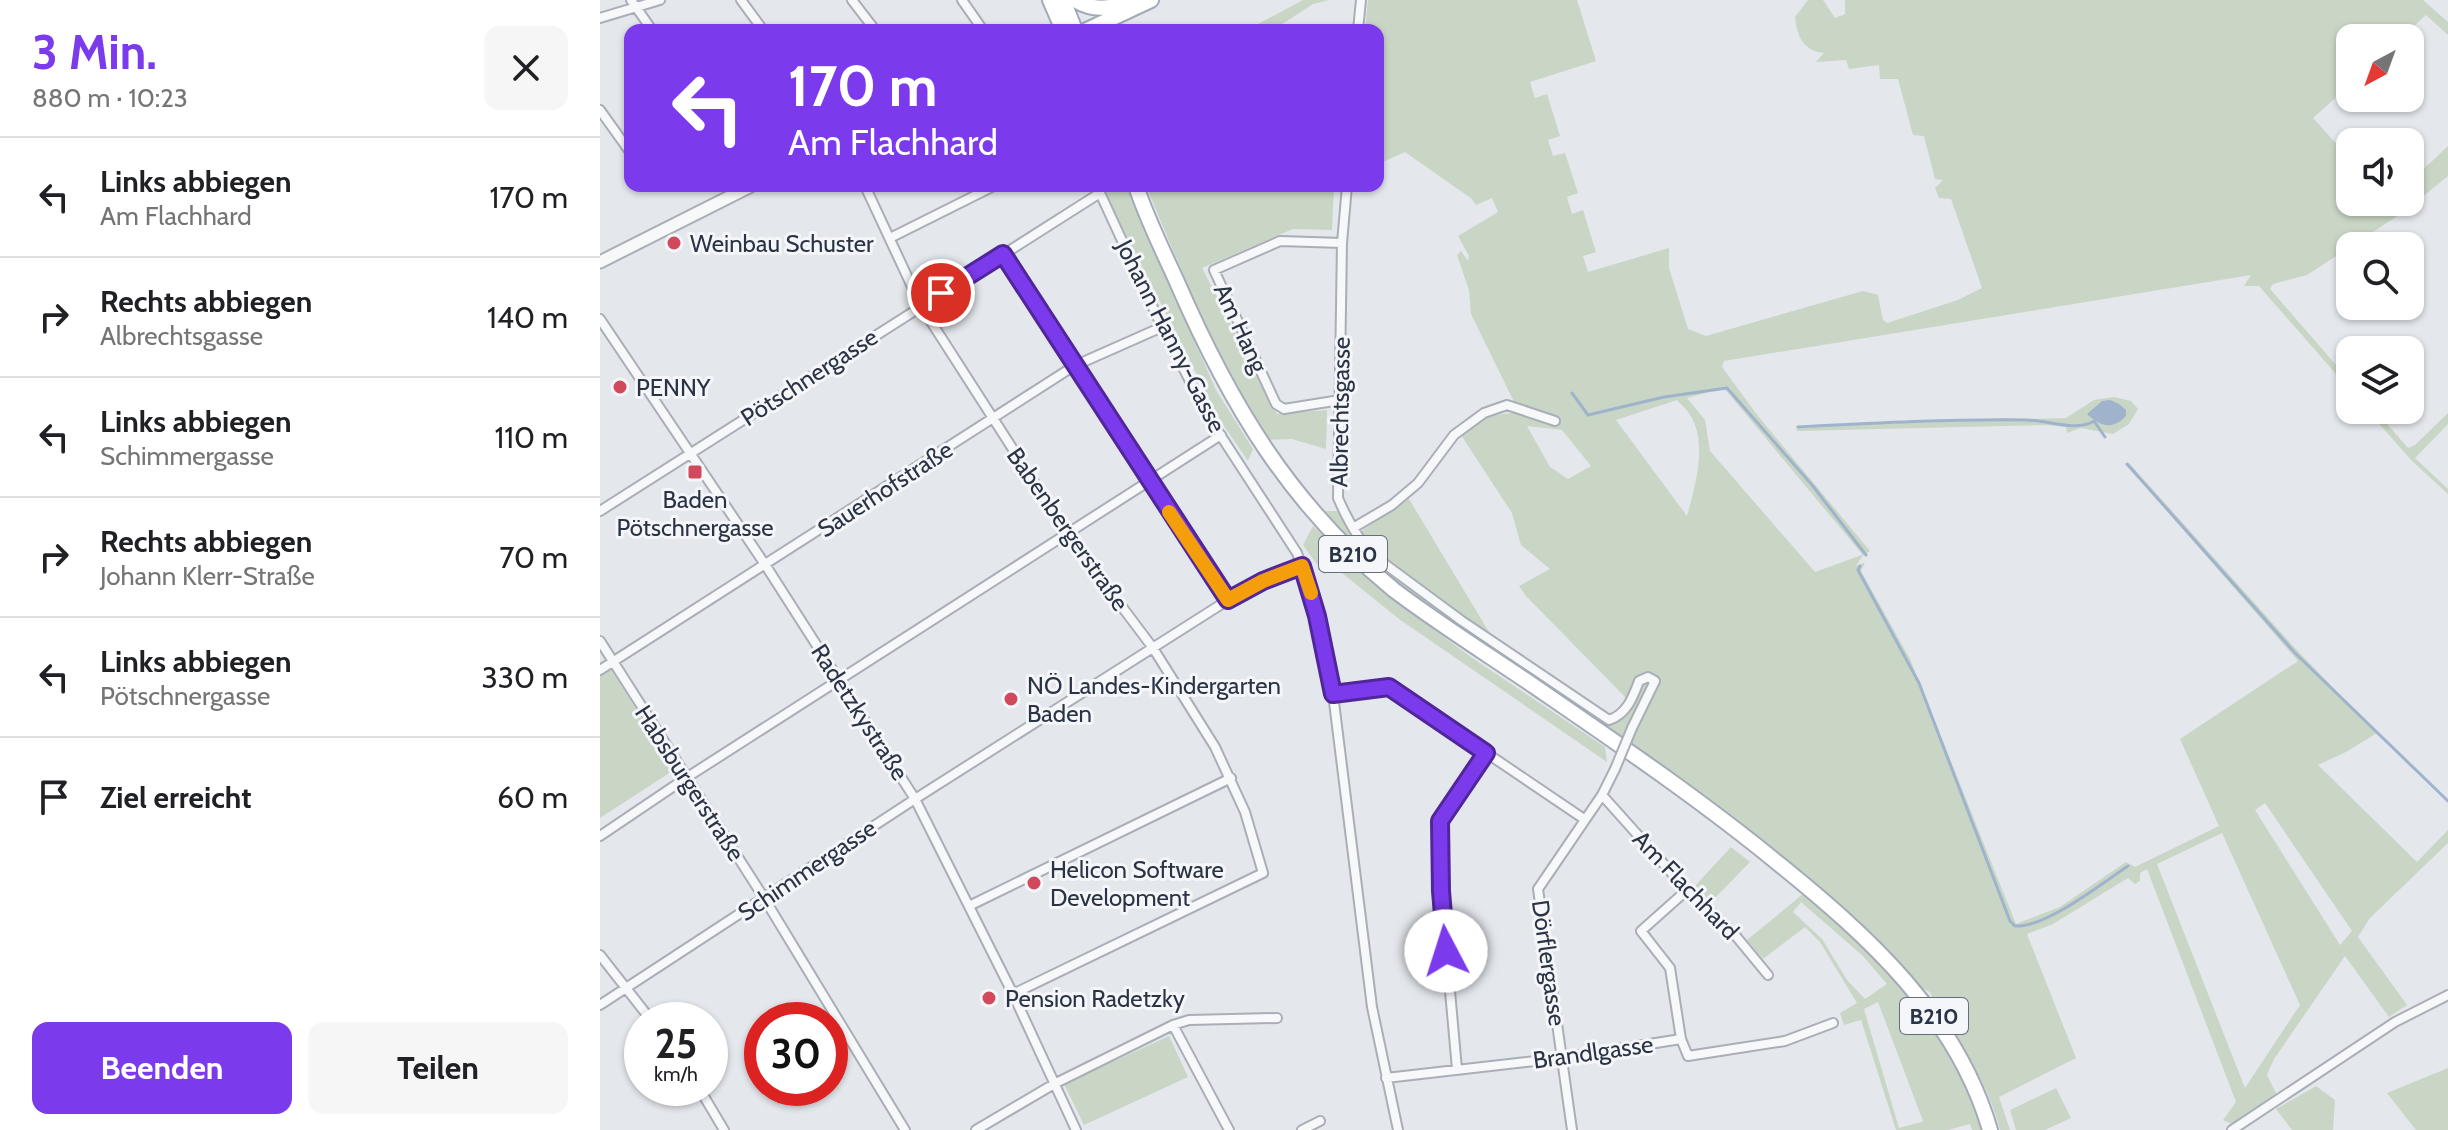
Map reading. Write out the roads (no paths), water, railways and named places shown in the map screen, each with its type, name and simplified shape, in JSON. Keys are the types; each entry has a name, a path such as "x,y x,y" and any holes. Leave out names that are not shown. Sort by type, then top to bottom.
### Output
{"main road":[{"path":"1050,0 1060,24"},
{"path":"1063,0 1073,24"},
{"path":"1075,0 1092,8 1106,9 1133,0"},
{"path":"1100,24 1151,0"},
{"name":"B210","path":"1138,192 1190,314 1230,394 1275,465 1309,509 1394,590 1691,796 1848,922 1906,981 1935,1018 1971,1079 1990,1130"}],"street":[{"path":"600,18 634,4 660,0"},
{"path":"741,0 759,24"},
{"path":"852,0 870,24"},
{"path":"962,0 979,24"},
{"path":"1359,24 1361,0"},
{"path":"634,4 648,24"},
{"path":"600,110 624,144"},
{"path":"600,262 739,192"},
{"name":"Babenbergerstraße","path":"868,192 921,306 992,420 1068,535 1153,648 1215,747 1245,812 1263,873 1013,994"},
{"path":"890,238 982,192"},
{"name":"Pötschnergasse","path":"600,511 1003,254 1094,192"},
{"name":"Johann Hanny-Gasse","path":"1098,192 1208,416 1302,566"},
{"name":"Albrechtsgasse","path":"1346,192 1342,243 1338,498 1353,528 1392,505 1418,483 1454,435 1484,413 1507,405 1555,421"},
{"name":"Am Hang","path":"1340,400 1284,409 1276,404 1214,270 1280,241 1342,243"},
{"path":"1003,254 1148,482 1228,600"},
{"name":"Radetzkystraße","path":"600,319 766,566 915,799 1013,994 1076,1130"},
{"name":"Sauerhofstraße","path":"600,670 1074,366 1162,327"},
{"path":"600,836 1221,435"},
{"name":"Dörflergasse","path":"1353,528 1361,544 1413,587 1609,720 1619,717 1630,703 1639,681 1648,677 1655,681 1602,795 1538,889 1572,1130"},
{"path":"1302,566 1317,616 1333,694 1372,1007 1398,1130"},
{"name":"Schimmergasse","path":"600,1005 1228,600 1263,581 1302,566"},
{"name":"Habsburgerstraße","path":"600,641 764,898 905,1130"},
{"path":"1333,694 1389,687 1584,819"},
{"path":"1457,1069 1441,891 1440,821 1486,753"},
{"path":"969,906 1231,778"},
{"name":"Am Flachhard","path":"1602,795 1687,890 1735,935 1768,975"},
{"path":"1681,1039 1670,968 1641,931 1687,890"},
{"path":"600,955 638,1002"},
{"path":"2232,1130 2395,1022 2448,995"},
{"path":"976,1130 1054,1084 1173,1025 1189,1020 1277,1018"},
{"name":"Brandlgasse","path":"1386,1078 1561,1058 1681,1039 1688,1056 1785,1041 1833,1023"},
{"path":"1173,1025 1229,1130"},
{"path":"710,1106 724,1130"},
{"path":"1302,1130 1320,1121"}],"water":[{"path":"2110,400 2126,410 2126,416 2121,421 2106,425 2087,414 2102,401"}],"waterway":[{"path":"1572,393 1588,415 1664,397 1727,388 1812,485 1866,555"},
{"path":"1798,427 1998,420 2079,425 2094,421 2105,437"},
{"path":"2127,464 2295,653 2448,801"},
{"path":"1860,566 1858,570 1919,683 2010,921 2015,926 2042,920 2128,866"}],"place":[{"name":"Weinbau Schuster","path":"674,243"},
{"name":"PENNY","path":"620,387"},
{"name":"Baden Pötschnergasse","path":"695,472"},
{"name":"NÖ Landes-Kindergarten Baden","path":"1011,699"},
{"name":"Helicon Software Development","path":"1034,883"},
{"name":"Pension Radetzky","path":"989,998"}]}
